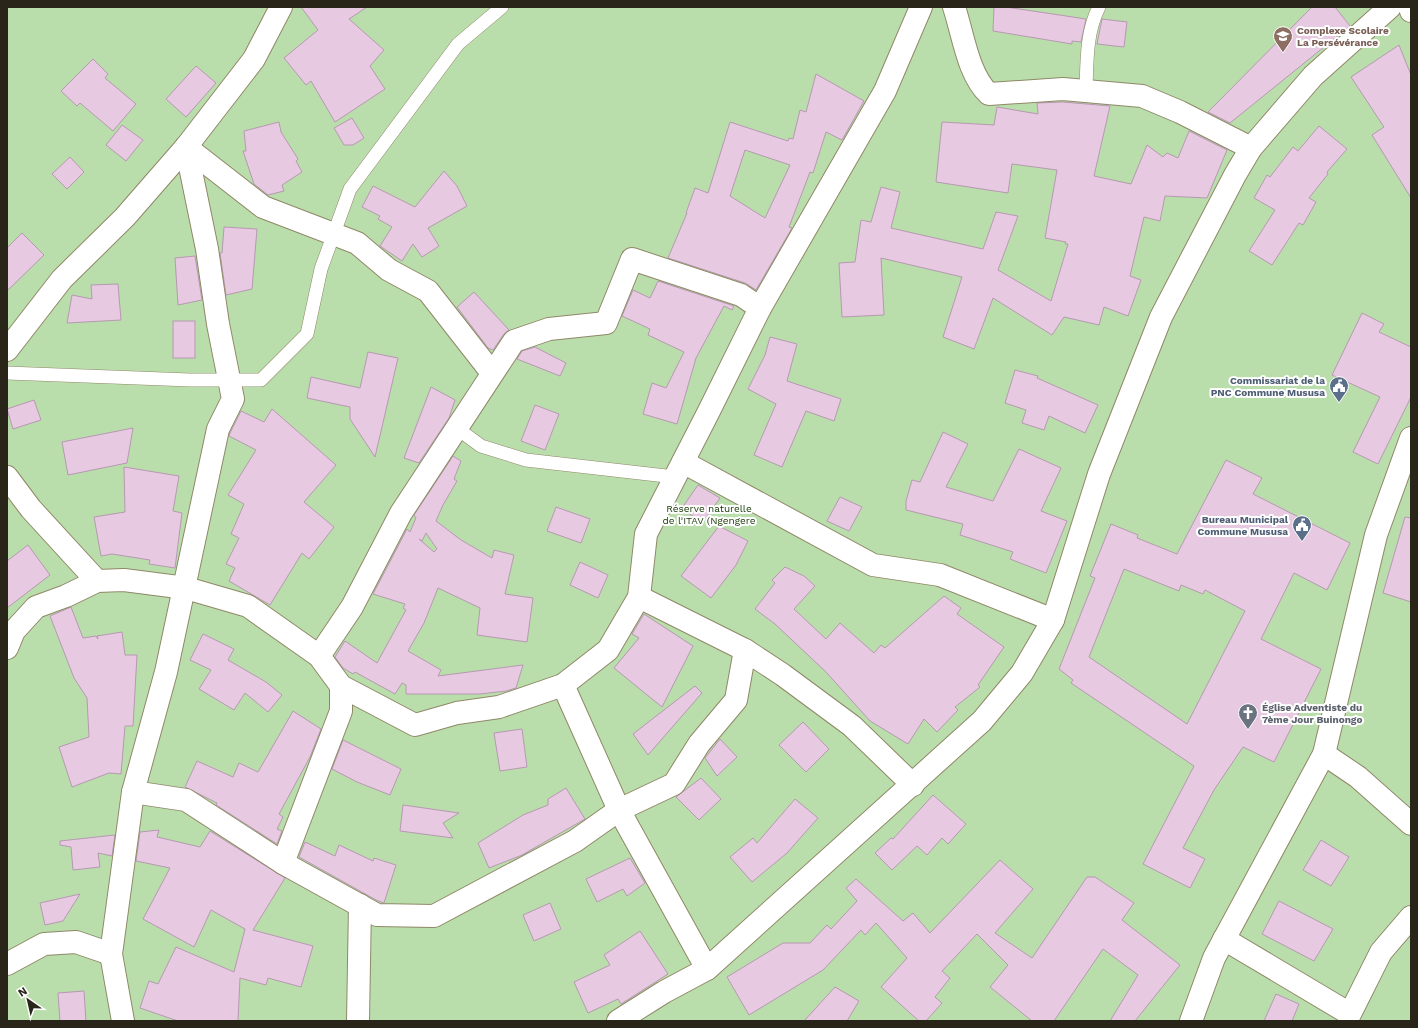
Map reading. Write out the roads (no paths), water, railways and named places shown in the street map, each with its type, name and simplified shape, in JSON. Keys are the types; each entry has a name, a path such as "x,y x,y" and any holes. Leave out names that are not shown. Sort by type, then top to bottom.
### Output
{"street":[{"path":"7,350 62,279 125,217 186,147 254,59 280,7"},
{"path":"7,648 14,631 36,607 66,596 98,581 124,580 186,588 248,606 319,656 342,686 415,725 457,713 499,706 563,685 608,650 639,597 646,534 760,308 885,91 921,7"},
{"path":"954,7 965,46 981,86 990,94 1063,88 1142,96 1180,112 1250,148"},
{"path":"618,1021 664,992 707,969 913,785 982,721 1022,673 1053,620 1099,474 1161,317 1235,175 1250,148 1313,76 1390,7"},
{"path":"1410,7 1411,11"},
{"path":"186,147 263,207 357,243 389,270 428,291 492,373"},
{"path":"123,1021 111,954 133,792 166,672 186,588 218,429 233,399 218,324 208,249 186,147"},
{"path":"319,656 352,607 401,514 514,341 549,329 606,324 632,259 741,295 760,308"},
{"path":"1191,1021 1214,958 1324,754 1376,534 1411,438"},
{"path":"679,470 873,565 940,575 1053,620"},
{"path":"7,477 31,509 98,581"},
{"path":"639,597 745,650 852,726 913,785"},
{"path":"133,792 186,800 283,863 377,915 434,916 575,840 619,810 674,784 699,744 736,700 745,650"},
{"path":"563,685 619,810 707,969"},
{"path":"283,863 341,711 342,686"},
{"path":"1324,754 1358,776 1411,824"},
{"path":"358,1021 360,905"},
{"path":"1224,939 1347,1018 1381,952 1411,917"},
{"path":"7,964 44,944 76,942 111,954"}],"lane":[{"path":"7,373 190,380 261,380 307,334 321,269 350,188 458,44 502,7"},
{"path":"1086,90 1088,47 1095,14 1099,7"},
{"path":"458,428 481,446 526,460 679,470"}],"place":[{"name":"Complexe Scolaire La Persévérance","path":"1283,53"},
{"name":"Commissariat de la PNC Commune Mususa","path":"1339,403"},
{"name":"Bureau Municipal Commune Mususa","path":"1302,542"},
{"name":"Église Adventiste du 7ème Jour Buinongo","path":"1248,730"}],"park label":[{"name":"Réserve naturelle de l'ITAV (Ngengere","path":"709,514"}]}
